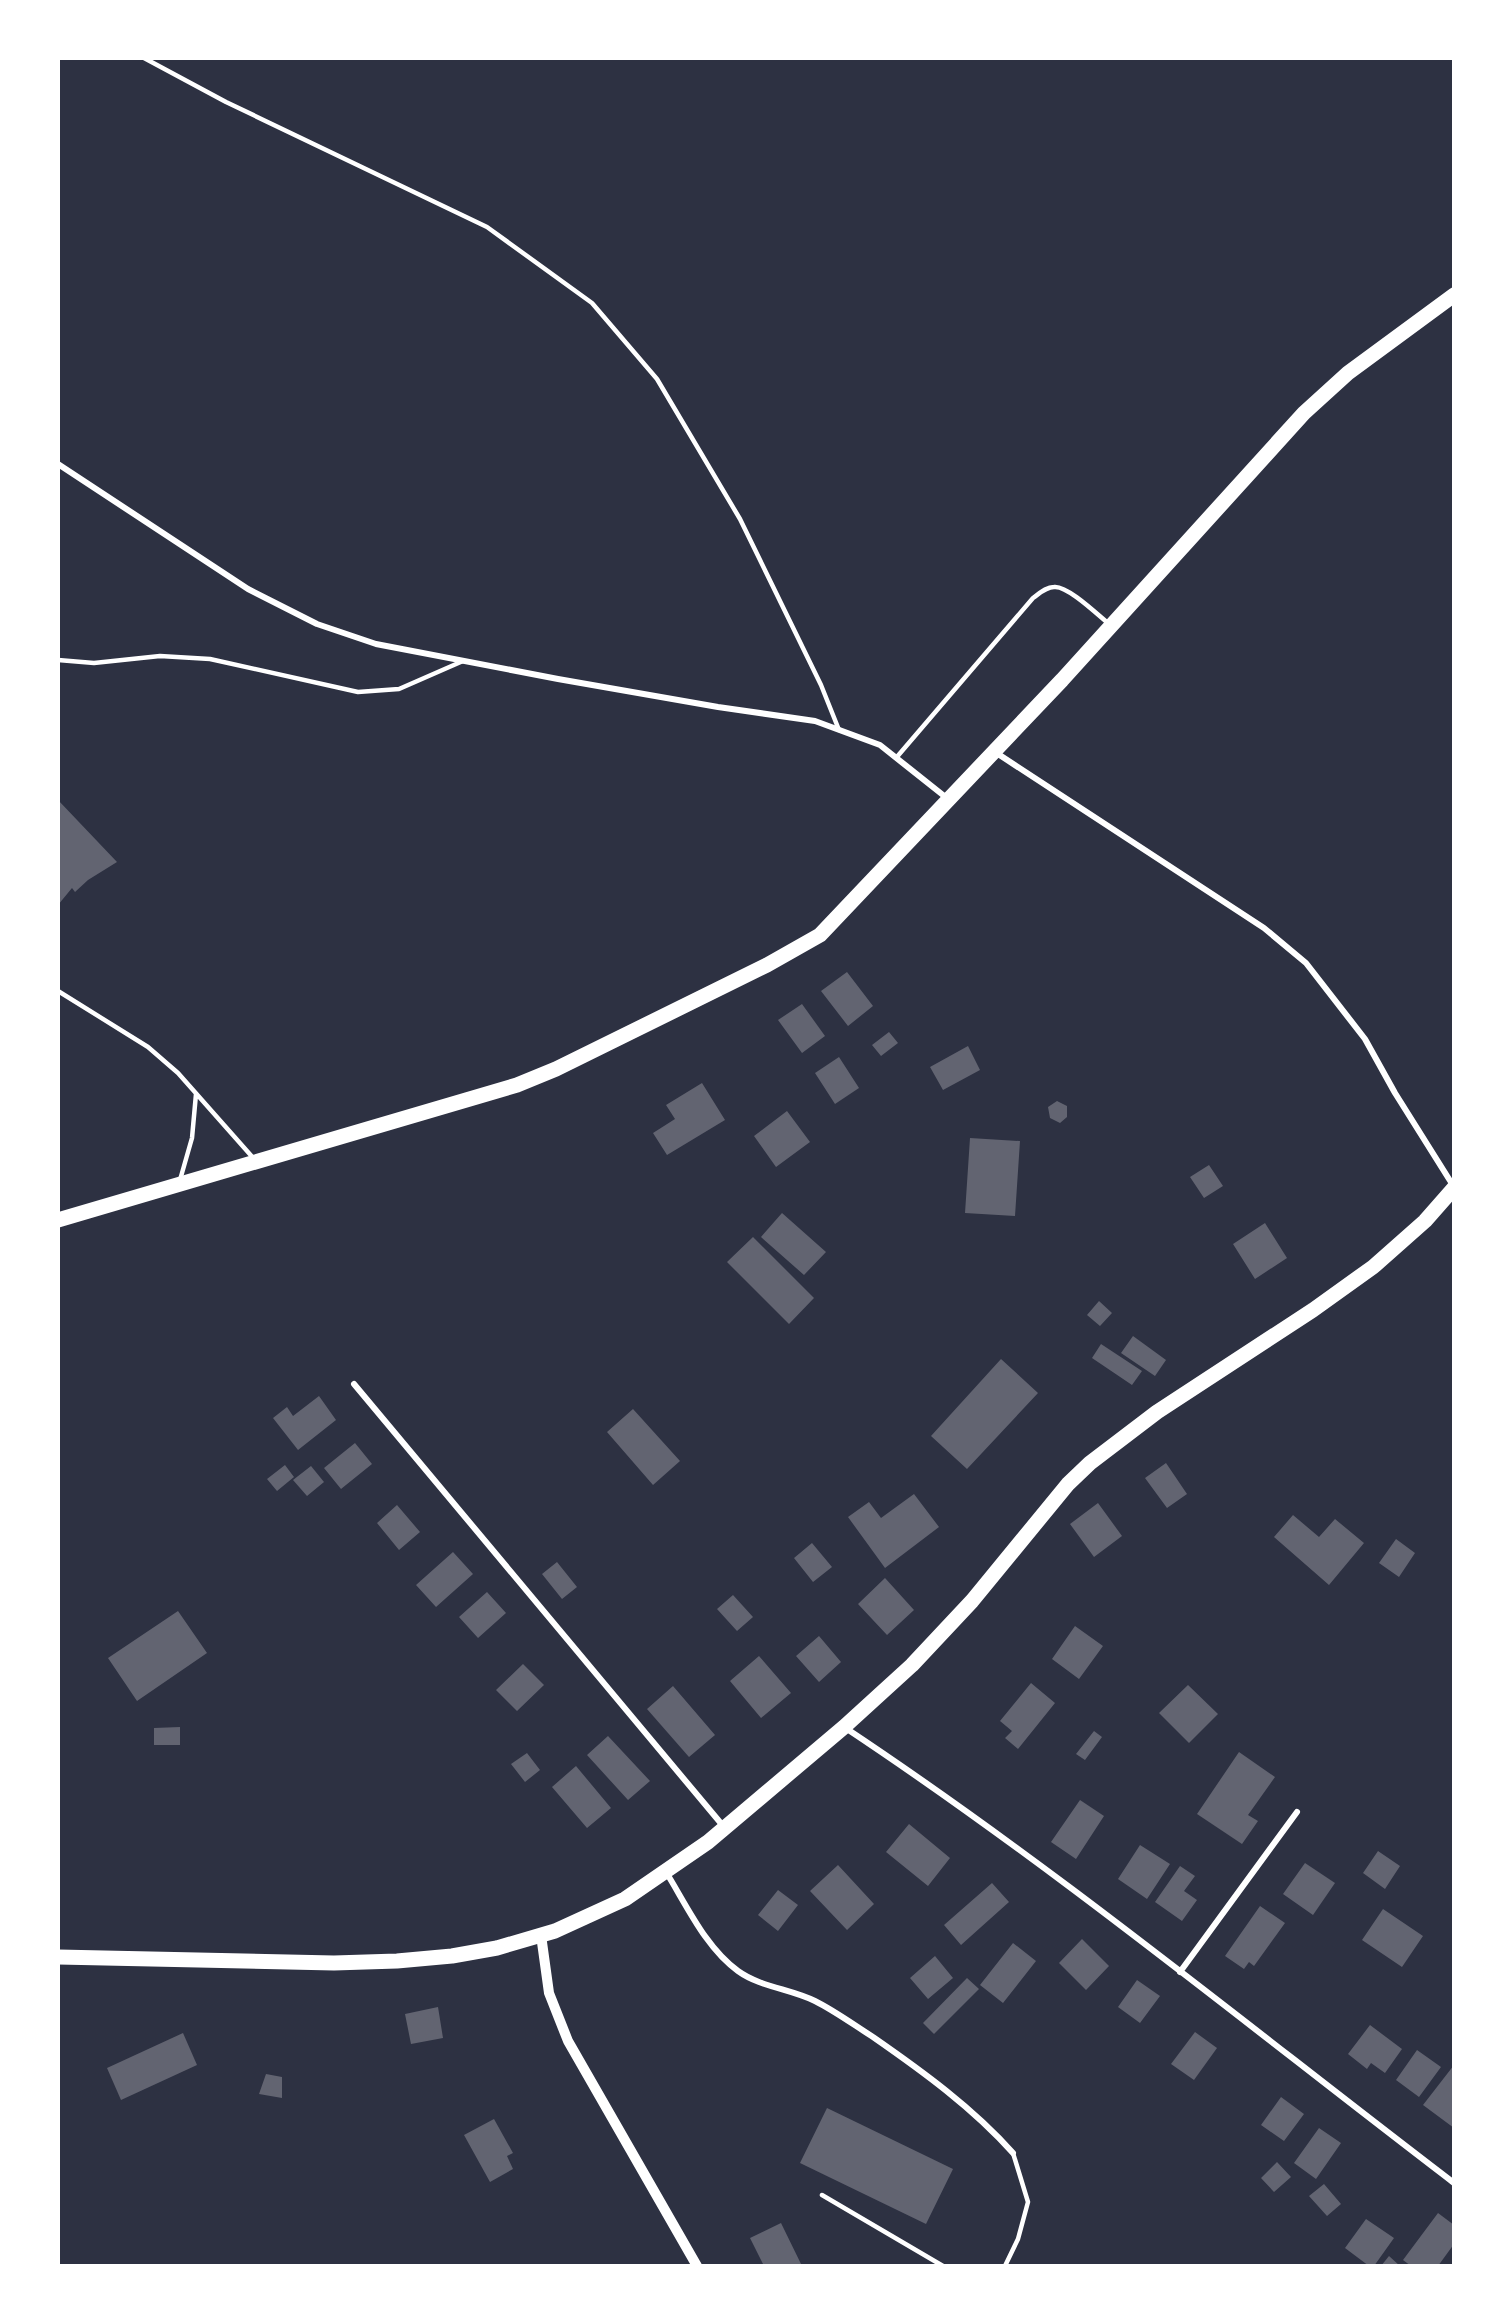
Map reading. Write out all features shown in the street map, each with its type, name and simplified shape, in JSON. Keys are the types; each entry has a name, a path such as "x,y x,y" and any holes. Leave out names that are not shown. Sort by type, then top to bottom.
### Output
{"main road":[{"path":"58,1220 517,1085 556,1069 777,960 820,935 995,752 1304,413 1348,373 1454,295"},
{"path":"58,1957 334,1963 452,1956 497,1948 541,1935 581,1920 625,1899 725,1828 844,1727 943,1633 1068,1484 1090,1463 1157,1412 1313,1310 1373,1267 1425,1221 1454,1188"}],"street":[{"path":"58,464 248,589 317,624 376,644 463,661 706,705 815,721 880,746 950,800"},
{"path":"995,752 1264,928 1306,963 1365,1039 1395,1093 1454,1188"},
{"path":"354,1384 725,1828"},
{"path":"844,1727 1042,1867 1454,2183"},
{"path":"1180,1971 1297,1812"},
{"path":"666,1872 716,1952 740,1972 814,2000 841,2016 902,2057 995,2133 1013,2153"},
{"path":"541,1935 549,1993 568,2042 697,2265"}],"lane":[{"path":"144,58 226,102 487,227 592,303 657,379 740,519 821,685 839,730"},
{"path":"896,758 1033,598 1046,588 1057,586 1066,590 1111,626"},
{"path":"58,660 94,663 160,656 210,659 358,692 399,689 463,661"},
{"path":"58,991 148,1047 178,1073 257,1162"},
{"path":"179,1185 192,1138 196,1094"},
{"path":"1005,2265 1018,2239 1028,2202 1013,2153"},
{"path":"822,2194 943,2265"}],"building":[{"path":"58,800 117,862 88,880 75,892 72,888 58,905"},
{"path":"847,972 873,1006 848,1026 821,991"},
{"path":"802,1004 825,1036 802,1053 778,1020"},
{"path":"889,1032 898,1043 881,1056 872,1045"},
{"path":"968,1046 980,1070 943,1090 930,1067"},
{"path":"839,1057 859,1088 835,1104 815,1073"},
{"path":"702,1083 725,1120 667,1155 653,1133 675,1119 666,1105"},
{"path":"1057,1101 1067,1106 1067,1117 1060,1123 1050,1118 1048,1107"},
{"path":"787,1111 810,1142 776,1167 754,1136"},
{"path":"970,1138 1020,1141 1015,1216 965,1213"},
{"path":"1209,1165 1223,1186 1204,1198 1190,1177"},
{"path":"782,1213 826,1252 804,1275 761,1237"},
{"path":"1265,1223 1287,1258 1255,1279 1233,1244"},
{"path":"753,1237 814,1298 789,1324 727,1262"},
{"path":"1099,1301 1112,1313 1100,1326 1087,1315"},
{"path":"1133,1336 1166,1360 1155,1376 1121,1353"},
{"path":"1101,1344 1142,1371 1132,1385 1092,1358"},
{"path":"1001,1359 1038,1393 967,1469 931,1436"},
{"path":"319,1396 336,1420 298,1450 273,1418 287,1407 293,1416"},
{"path":"633,1409 680,1461 653,1485 607,1432"},
{"path":"355,1443 372,1464 341,1489 324,1468"},
{"path":"1166,1463 1187,1494 1167,1508 1145,1478"},
{"path":"285,1465 294,1477 277,1491 267,1479"},
{"path":"311,1466 324,1482 307,1496 293,1480"},
{"path":"914,1494 939,1527 885,1568 848,1517 869,1502 881,1518"},
{"path":"1098,1503 1122,1536 1094,1557 1070,1524"},
{"path":"397,1505 420,1532 399,1550 377,1523"},
{"path":"1293,1515 1319,1537 1335,1519 1364,1543 1329,1585 1274,1537"},
{"path":"1396,1539 1415,1553 1399,1577 1379,1563"},
{"path":"812,1543 832,1567 813,1582 794,1558"},
{"path":"453,1552 473,1574 436,1607 416,1585"},
{"path":"557,1562 577,1587 562,1599 542,1574"},
{"path":"885,1578 914,1610 887,1635 858,1604"},
{"path":"487,1592 506,1613 478,1638 459,1617"},
{"path":"733,1595 753,1617 737,1631 717,1609"},
{"path":"178,1611 207,1653 137,1701 108,1658"},
{"path":"1075,1626 1103,1646 1079,1679 1052,1659"},
{"path":"819,1636 841,1662 819,1682 796,1656"},
{"path":"759,1656 791,1693 761,1718 730,1681"},
{"path":"523,1664 544,1685 517,1711 496,1690"},
{"path":"1031,1683 1055,1703 1018,1749 1005,1738 1012,1731 1000,1721"},
{"path":"1188,1685 1218,1714 1189,1743 1159,1713"},
{"path":"673,1686 715,1735 689,1757 647,1709"},
{"path":"180,1727 180,1745 154,1745 154,1728"},
{"path":"1094,1731 1102,1737 1085,1760 1076,1754"},
{"path":"608,1736 650,1781 628,1800 587,1755"},
{"path":"1239,1752 1275,1777 1248,1815 1258,1821 1242,1844 1197,1814"},
{"path":"527,1753 540,1770 525,1782 511,1764"},
{"path":"576,1766 611,1808 587,1828 552,1787"},
{"path":"1080,1800 1104,1816 1076,1859 1051,1842"},
{"path":"909,1824 950,1858 928,1886 886,1852"},
{"path":"1140,1845 1170,1864 1147,1899 1118,1879"},
{"path":"1378,1851 1400,1866 1385,1889 1363,1873"},
{"path":"1305,1863 1335,1883 1313,1915 1283,1894"},
{"path":"838,1865 874,1904 847,1930 810,1891"},
{"path":"1180,1866 1195,1876 1184,1891 1197,1900 1182,1921 1155,1902"},
{"path":"992,1883 1009,1902 961,1945 944,1925"},
{"path":"778,1890 798,1905 778,1931 758,1915"},
{"path":"1260,1906 1285,1923 1254,1966 1249,1962 1244,1969 1225,1956"},
{"path":"1383,1909 1423,1936 1402,1967 1362,1940"},
{"path":"1082,1939 1109,1966 1086,1990 1059,1963"},
{"path":"1013,1943 1036,1961 1003,2003 980,1985"},
{"path":"935,1956 953,1978 928,1999 910,1978"},
{"path":"967,1978 979,1989 934,2034 923,2023"},
{"path":"1137,1980 1160,1996 1140,2023 1118,2007"},
{"path":"438,2007 443,2038 411,2044 405,2014"},
{"path":"1370,2025 1402,2049 1385,2073 1371,2063 1367,2069 1348,2054"},
{"path":"1195,2032 1217,2048 1194,2080 1171,2064"},
{"path":"183,2033 197,2065 121,2100 107,2068"},
{"path":"1417,2050 1441,2067 1419,2097 1396,2080"},
{"path":"1454,2065 1454,2128 1423,2105"},
{"path":"266,2074 282,2077 282,2098 259,2094"},
{"path":"1281,2097 1304,2114 1284,2141 1261,2125"},
{"path":"827,2108 953,2169 926,2224 800,2163"},
{"path":"494,2119 513,2153 507,2156 513,2169 490,2182 464,2135"},
{"path":"1319,2128 1341,2143 1316,2179 1294,2163"},
{"path":"1277,2162 1291,2177 1274,2192 1261,2178"},
{"path":"1324,2184 1341,2204 1327,2216 1309,2196"},
{"path":"1438,2213 1454,2225 1454,2244 1438,2266 1411,2266 1403,2260"},
{"path":"1366,2219 1394,2238 1374,2266 1369,2266 1345,2248"},
{"path":"781,2223 802,2266 764,2266 750,2238"},
{"path":"1389,2256 1400,2266 1381,2266"}]}
